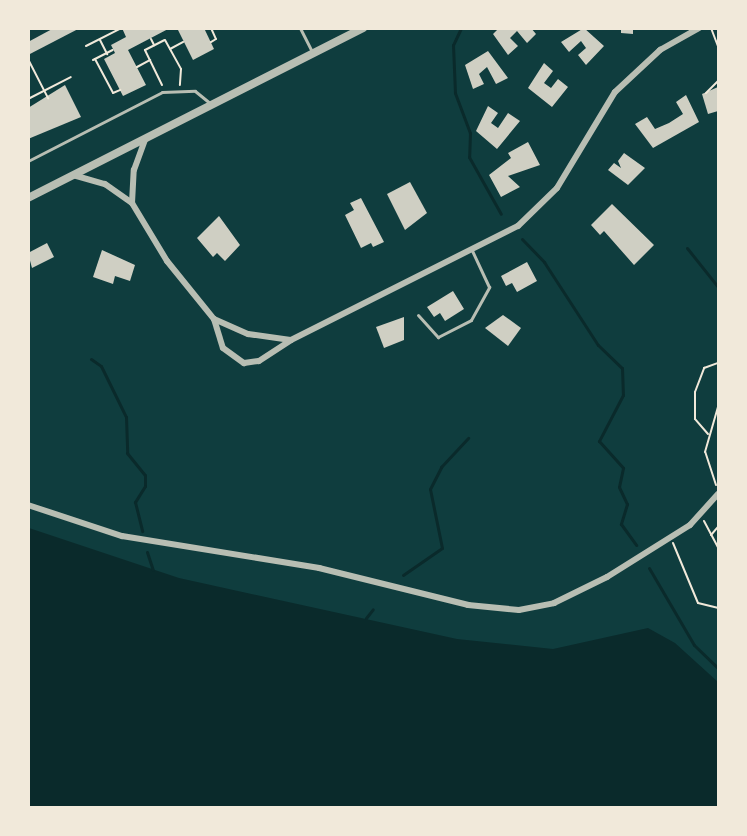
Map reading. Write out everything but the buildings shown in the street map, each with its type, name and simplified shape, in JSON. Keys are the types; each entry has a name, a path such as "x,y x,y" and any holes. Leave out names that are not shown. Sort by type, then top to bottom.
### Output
{"street":[{"path":"28,198 363,28"},
{"path":"73,175 107,185 132,203 167,261 214,319 223,348 244,363 259,361 291,340 472,251 538,209 557,188 615,92 660,50 699,28"},
{"path":"132,203 134,170 145,139"},
{"path":"214,319 248,334 291,340"},
{"path":"28,505 122,536 319,568 503,610 537,607 573,596 670,538 701,514 718,494"}],"lane":[{"path":"300,28 313,54"},
{"path":"28,161 166,92 180,88 195,91 212,105"},
{"path":"418,315 438,337 471,320 489,287 472,251"}],"path":[{"path":"86,46 121,28"},
{"path":"211,28 216,39 211,42"},
{"path":"711,28 717,36 718,46"},
{"path":"99,39 106,54"},
{"path":"151,39 154,45"},
{"path":"166,92 145,50 165,39 181,69 180,88"},
{"path":"170,49 183,42"},
{"path":"113,50 94,60 113,93 120,90"},
{"path":"137,67 150,60"},
{"path":"29,61 48,98"},
{"path":"28,99 71,77"},
{"path":"706,93 718,81"},
{"path":"708,434 695,419 695,392 704,368 718,363"},
{"path":"718,407 717,426 708,434 705,453 718,487"},
{"path":"701,514 718,547"},
{"path":"711,535 718,527"},
{"path":"670,538 698,603 718,608"}],"water":[{"path":"29,528 179,578 457,639 553,649 648,628 675,643 718,682 718,807 29,807"}],"waterway":[{"path":"461,28 453,45 455,93 470,133 469,157 501,214"},
{"path":"522,239 544,262 598,345 622,368 623,395 599,441 623,468 619,487 627,504 621,524 636,545"},
{"path":"687,248 718,287"},
{"path":"91,359 101,366 126,417 127,453 145,475 145,486 135,502 142,531"},
{"path":"403,575 442,548 430,489 441,467 468,438"},
{"path":"147,552 153,570"},
{"path":"649,568 694,645 718,668"},
{"path":"366,618 373,609"}]}
